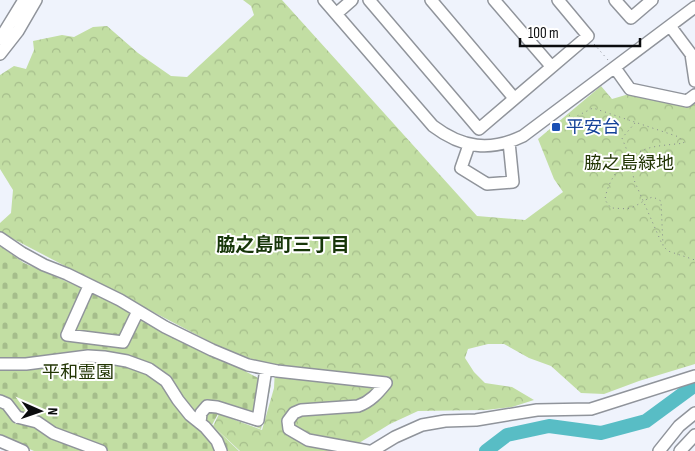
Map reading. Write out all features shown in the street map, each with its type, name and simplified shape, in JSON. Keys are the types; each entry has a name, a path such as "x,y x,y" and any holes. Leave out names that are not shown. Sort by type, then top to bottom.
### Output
{"street":[{"path":"0,38 24,0"},
{"path":"0,54 18,31 36,0"},
{"path":"324,0 433,126 440,132 469,145 491,146 509,142 523,136 695,7"},
{"path":"336,14 352,0"},
{"path":"369,0 479,129 588,36 558,0"},
{"path":"431,0 514,98"},
{"path":"494,0 551,66"},
{"path":"615,0 631,18 652,0"},
{"path":"670,26 691,54 695,81"},
{"path":"615,68 630,89 687,101 695,95"},
{"path":"469,145 461,168 487,184 513,182 509,142"},
{"path":"0,238 44,265 67,274 138,311 164,327 248,365 277,371 386,383 377,394 364,404 358,406 301,410 294,413 288,421 289,429 308,440 370,451 422,425 445,421 476,420 537,410 590,409 695,376"},
{"path":"89,286 67,335 123,342 138,311"},
{"path":"0,364 26,364 88,356 127,361 149,368 166,381 190,415 217,441 221,451"},
{"path":"200,423 201,413 207,406 217,407 258,420 266,369"},
{"path":"0,401 6,404 17,417 38,422 53,433 101,451"},
{"path":"659,451 679,426 695,413"},
{"path":"680,451 695,435"},
{"path":"0,441 22,451"}],"path":[{"path":"588,36 615,68"},
{"path":"561,108 573,118 593,108 679,137 684,143 642,150 630,158 609,183 605,200 611,208 632,208 642,201 653,197 661,201 663,246"},
{"path":"635,123 622,138 630,158 634,180 642,201 652,217 663,246 668,251 695,260"}],"green space":[{"name":"脇之島緑地","path":"243,0 282,0 477,216 525,220 563,192 554,179 538,139 601,86 612,99 629,94 688,105 689,107 695,103 695,364 604,394 581,393 551,366 529,358 504,344 488,344 468,349 465,358 474,372 485,383 512,387 534,400 512,407 486,410 418,411 390,424 346,451 240,451 213,426 219,414 262,430 274,388 275,368 222,348 0,232 0,223 11,213 13,190 0,169 0,75 14,66 26,69 34,50 33,41 62,35 74,37 93,27 107,26 138,53 171,76 187,77 254,15 251,6"},
{"name":"平和霊園","path":"0,246 24,263 132,310 271,385 261,429 219,412 212,425 239,451 34,451 0,436"}],"waterway":[{"path":"486,451 507,435 549,426 601,433 646,421 695,385"}],"place":[{"name":"平安台","path":"556,127"}],"district":[{"name":"脇之島町三丁目","path":"283,245"}]}
